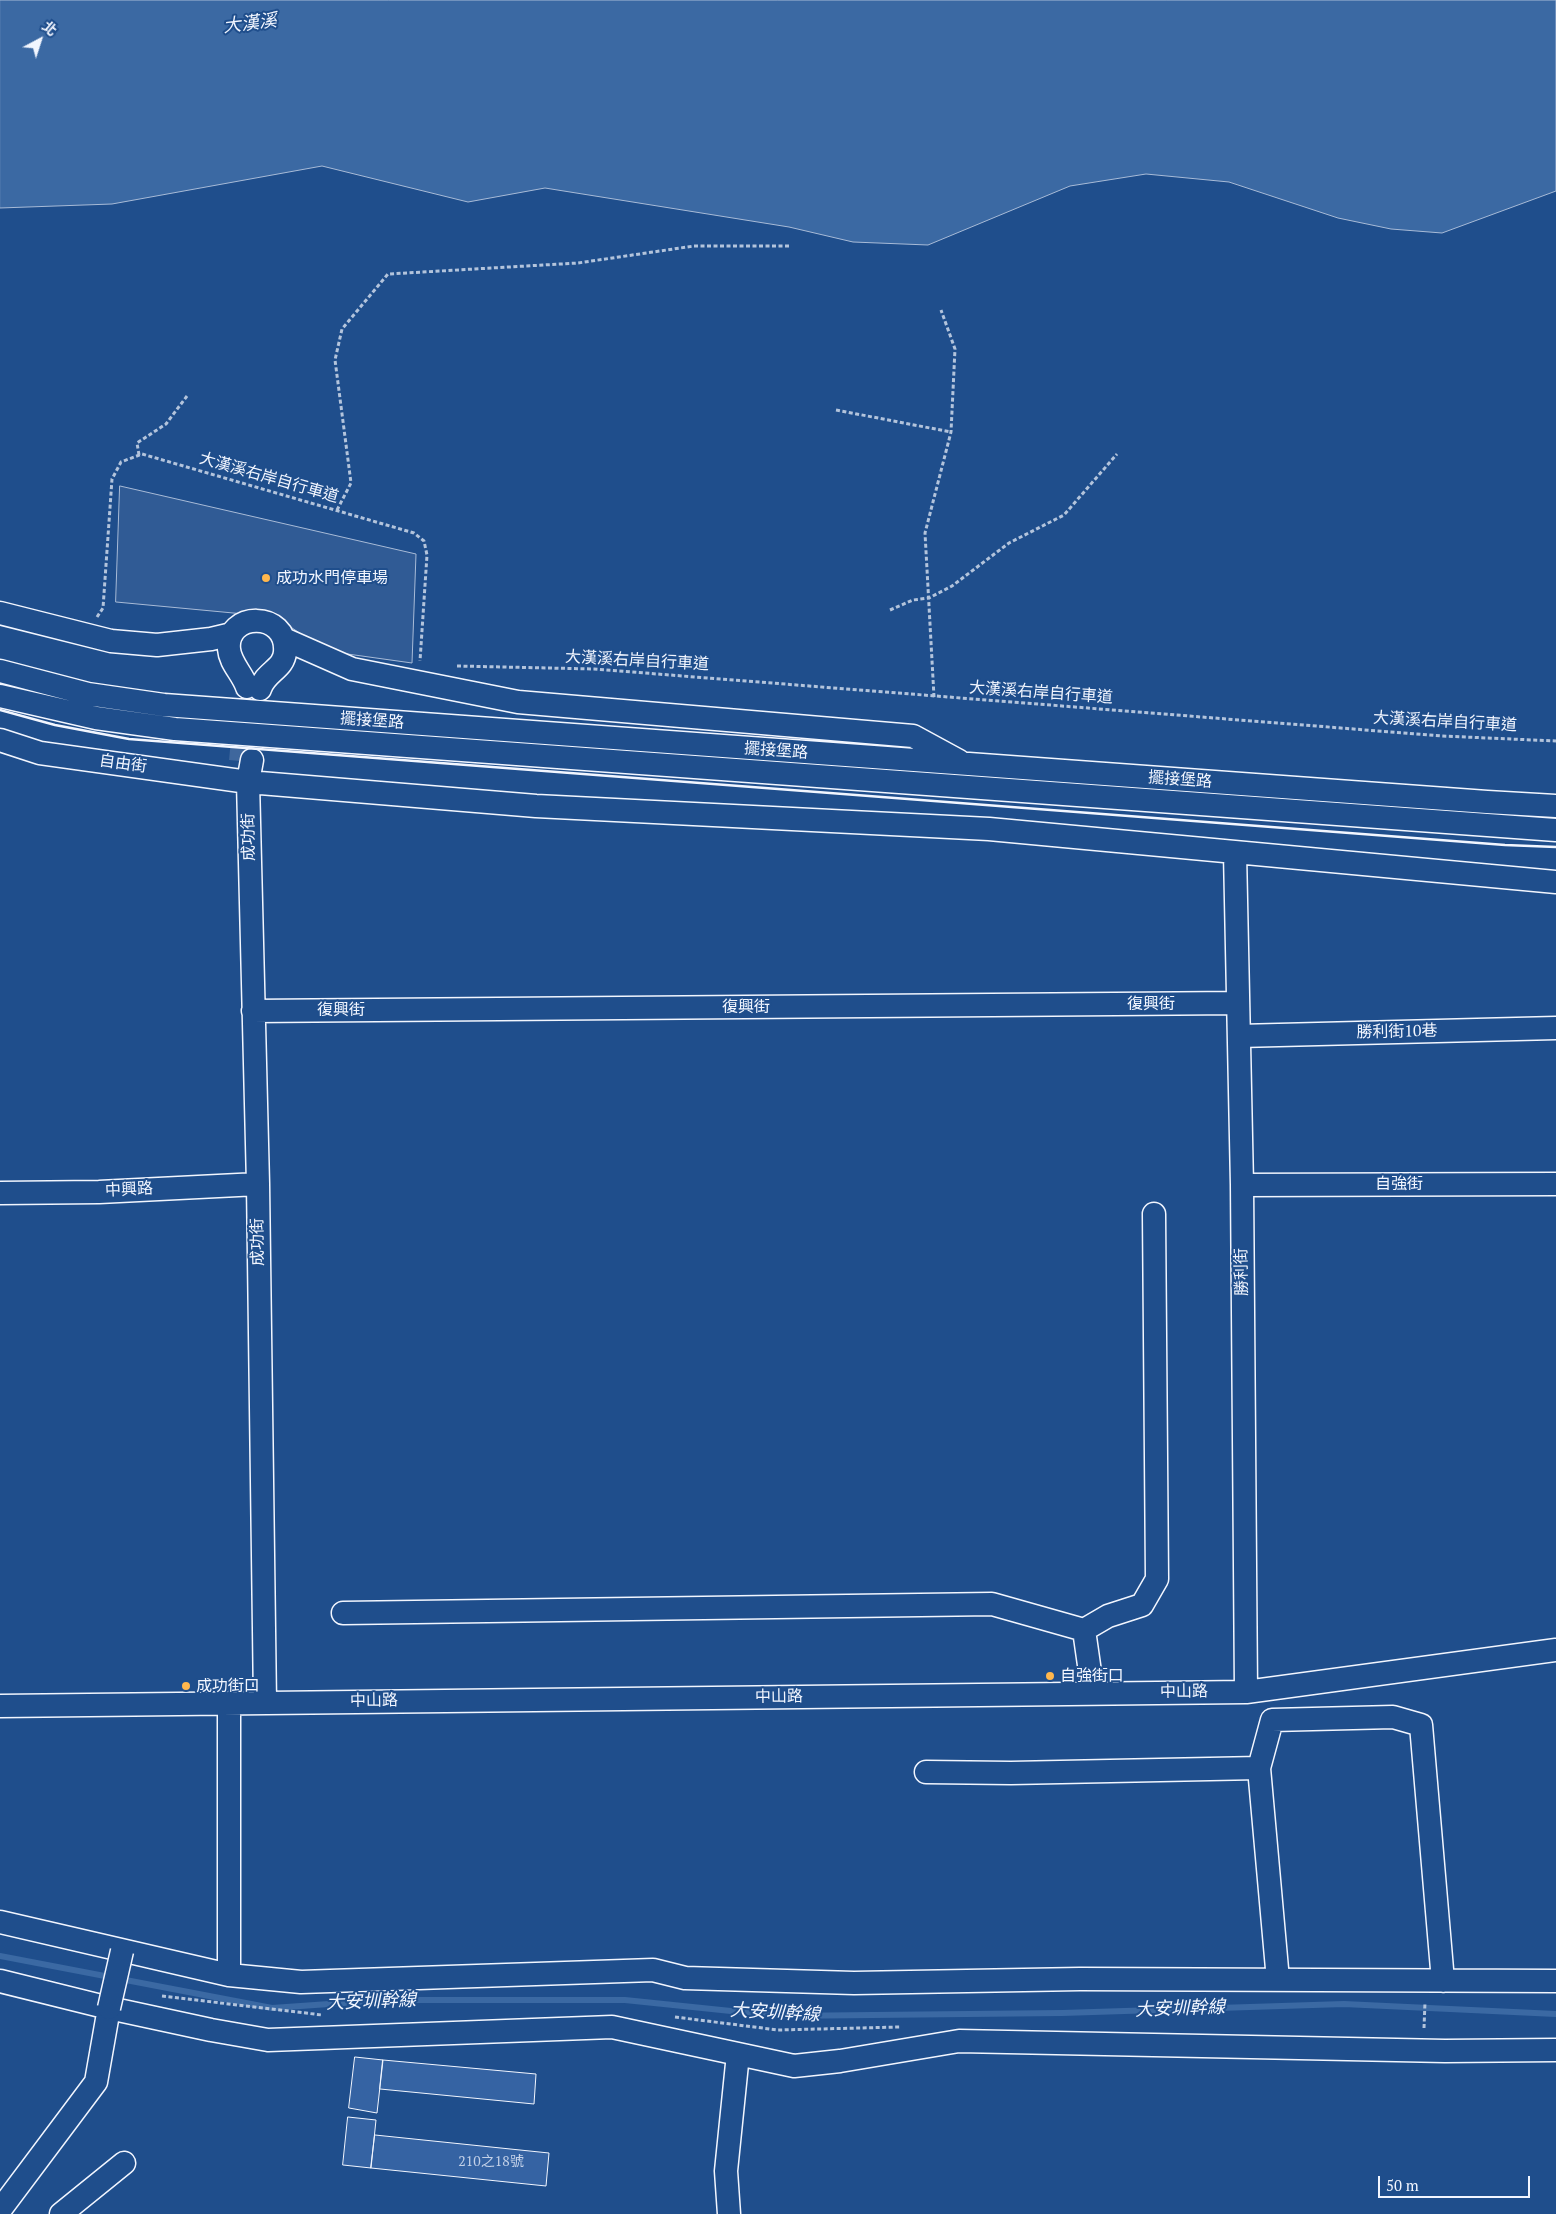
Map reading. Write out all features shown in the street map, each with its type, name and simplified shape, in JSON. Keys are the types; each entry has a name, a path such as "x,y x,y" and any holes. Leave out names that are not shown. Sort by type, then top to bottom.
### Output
{"street":[{"path":"0,613 111,641 157,646 211,639 232,634"},
{"path":"284,639 285,654 279,666 253,688 231,661 228,647 232,634 244,622 260,620 275,626 284,639 352,670 518,702 913,736 966,765"},
{"name":"擺接堡路","path":"0,671 88,694 164,706 1556,806"},
{"name":"擺接堡路","path":"0,696 96,718 175,729 1556,830"},
{"name":"自由街","path":"0,740 40,753 247,768 536,806 989,829 1556,882"},
{"name":"成功街","path":"247,768 258,1184 265,1703"},
{"name":"勝利街","path":"1235,853 1242,1184 1246,1692"},
{"name":"復興街","path":"253,1011 1238,1003"},
{"name":"勝利街10巷","path":"1239,1036 1556,1028"},
{"name":"中興路","path":"0,1193 99,1192 258,1184"},
{"name":"自強街","path":"1242,1184 1556,1184"},
{"path":"344,1613 992,1604 1084,1630 1108,1616 1142,1605 1156,1579 1154,1214"},
{"path":"1084,1630 1093,1693"},
{"name":"中山路","path":"0,1706 1246,1692 1556,1650"},
{"path":"228,1703 229,1975"},
{"path":"1278,1980 1259,1768 1272,1720 1393,1717 1421,1725 1443,1981"},
{"path":"926,1772 1011,1773 1259,1768"},
{"path":"0,1922 229,1975 301,1982 653,1970 685,1978 854,1983 1080,1979 1556,1981"},
{"path":"0,2210 96,2082 109,2008 122,1951"},
{"path":"0,1981 109,2008 268,2040 612,2027 794,2066 840,2061 959,2041 1435,2051 1556,2050"},
{"path":"729,2214 726,2171 738,2054"},
{"path":"61,2214 124,2163"}],"path":[{"path":"337,510 351,483 335,360 342,329 388,274 578,263 694,246 790,246"},
{"path":"934,697 930,598 924,533 951,432 955,350 941,310"},
{"path":"95,620 103,608 112,479 122,462 139,455 138,443 166,424 187,396"},
{"path":"836,410 951,432"},
{"name":"大漢溪右岸自行車道","path":"139,455 142,454 414,533 424,541 427,555 420,666"},
{"path":"890,610 913,600 930,598 952,586 1010,543 1064,515 1117,454"},
{"name":"大漢溪右岸自行車道","path":"449,666 594,669 1442,736 1556,741"},
{"path":"157,1995 330,2016"},
{"path":"1424,2028 1425,1996"},
{"path":"672,2016 778,2030 906,2027"},
{"path":"1414,2028 1434,2028"}],"shaded area":[{"name":"成功水門停車場","path":"120,486 416,554 412,663 326,651 276,617 116,602"}],"water":[{"name":"大漢溪","path":"0,0 1556,0 1556,191 1442,233 1391,229 1338,218 1229,182 1146,174 1070,186 928,245 853,242 789,227 545,188 468,202 322,166 112,204 0,208"}],"building":[{"path":"355,2057 383,2060 377,2113 349,2108"},
{"path":"383,2060 536,2074 534,2104 380,2089"},
{"path":"348,2117 376,2120 371,2168 343,2165"},
{"path":"375,2135 549,2153 546,2186 371,2168"}],"waterway":[{"name":"大安圳幹線","path":"0,1956 272,2008 386,2000 625,2000 779,2016 1062,2013 1344,2004 1556,2014"}],"tunnel":[{"path":"240,761 247,687"}],"wall":[{"path":"0,710 55,725 129,739 1505,845 1556,847"}],"place":[{"name":"成功水門停車場","path":"266,578"},
{"name":"自強街口","path":"1050,1676"},
{"name":"成功街口","path":"186,1686"}]}
